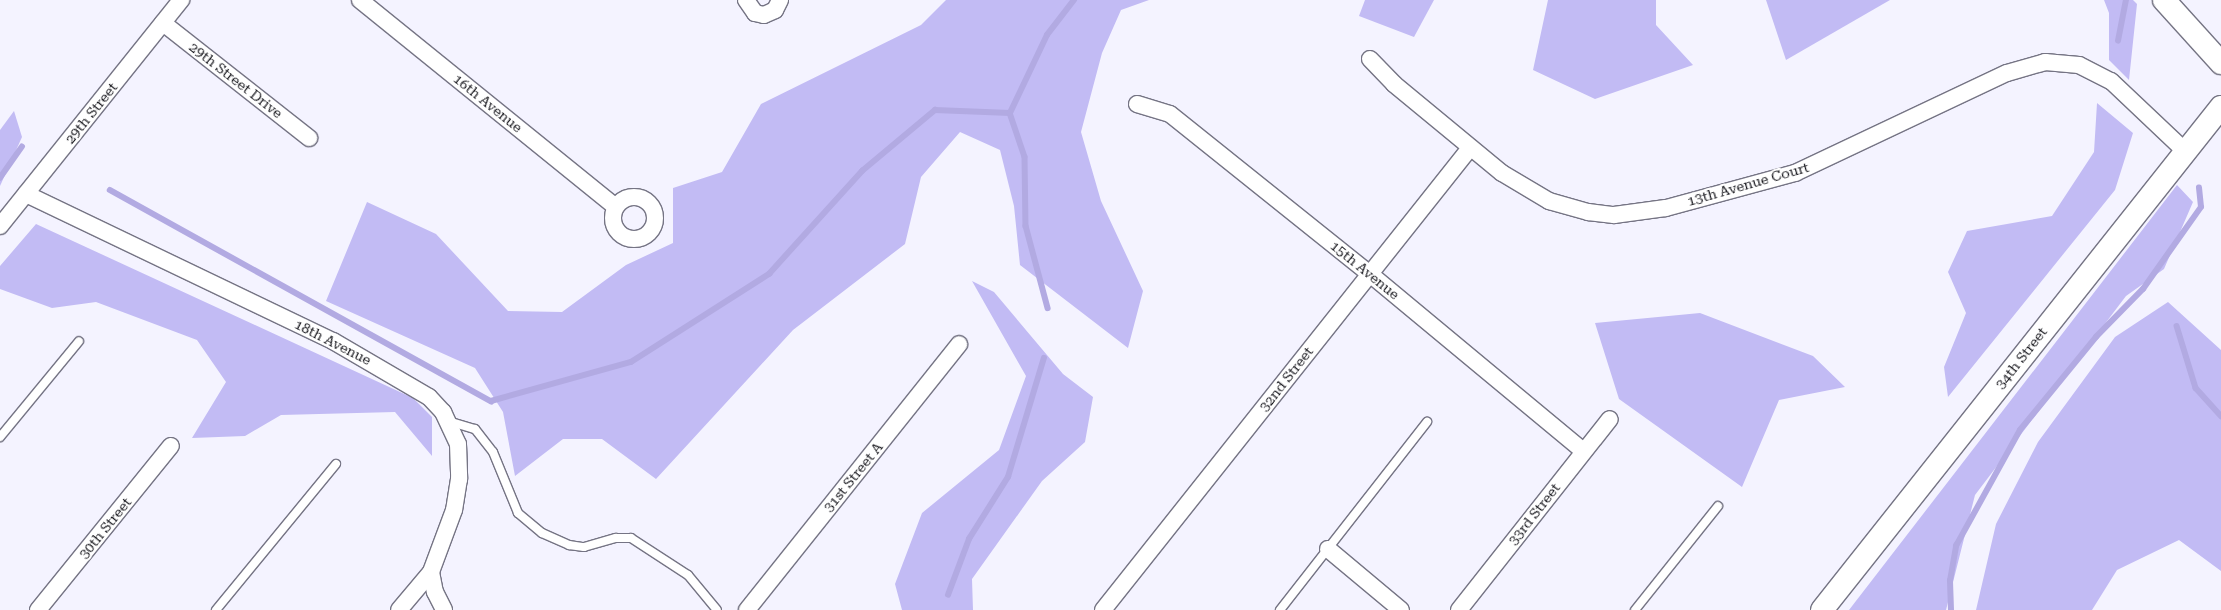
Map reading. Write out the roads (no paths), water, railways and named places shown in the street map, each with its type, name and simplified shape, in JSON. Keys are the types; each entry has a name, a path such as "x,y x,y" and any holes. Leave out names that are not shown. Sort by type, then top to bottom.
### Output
{"street":[{"name":"29th Street","path":"0,226 181,0"},
{"name":"16th Avenue","path":"360,0 616,207"},
{"path":"746,0 755,12 764,15 775,10 780,0"},
{"path":"2164,0 2221,63"},
{"name":"29th Street Drive","path":"163,22 309,138"},
{"name":"13th Avenue Court","path":"1370,59 1394,84 1470,148 1515,182 1549,201 1588,212 1639,212 1795,173 2007,73 2045,62 2079,65 2111,81 2185,151"},
{"name":"15th Avenue","path":"1137,104 1170,114 1370,274 1583,451"},
{"name":"34th Street","path":"1822,610 2221,106"},
{"name":"32nd Street","path":"1103,610 1470,148"},
{"name":"18th Avenue","path":"26,194 333,341 406,381 429,397 448,421 458,444 459,479 454,510 431,572"},
{"name":"31st Street A","path":"747,610 959,344"},
{"name":"33rd Street","path":"1459,610 1610,419"},
{"name":"30th Street","path":"38,610 172,446"},
{"path":"1328,549 1401,610"},
{"path":"399,610 431,572"},
{"path":"431,572 435,592 444,610"}],"lane":[{"path":"0,437 79,341"},
{"path":"448,421 475,429 492,452 518,513 542,533 569,545 584,547 616,538 631,538 688,576 717,610"},
{"path":"1280,610 1428,422"},
{"path":"216,610 336,464"},
{"path":"1636,610 1718,506"}],"waterway":[{"path":"110,190 491,401 631,362 769,274 862,171 935,110 1010,113 1047,35 1074,0"},
{"path":"2118,41 2126,0"},
{"path":"1010,113 1025,157 1026,226 1048,308"},
{"path":"0,178 22,147"},
{"path":"1951,610 1950,581 1956,546 2020,430 2096,337 2143,289 2201,207 2199,188"},
{"path":"2177,326 2196,388 2221,416"},
{"path":"948,595 969,539 1008,477 1044,358"}]}
